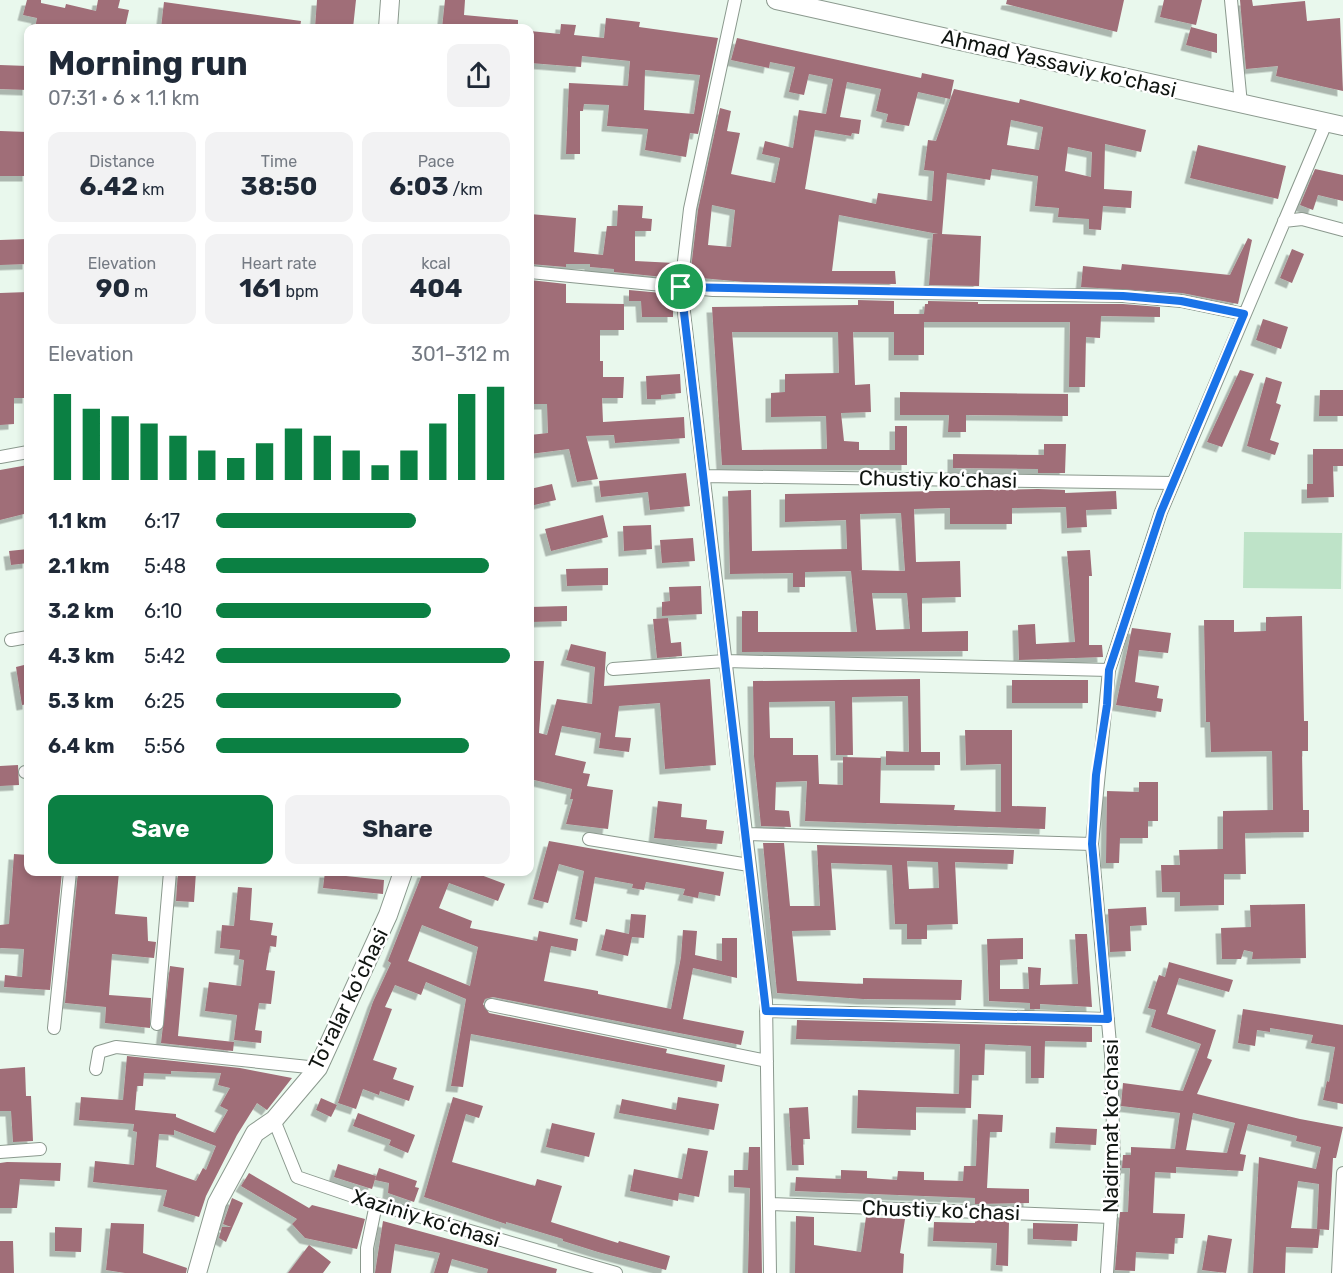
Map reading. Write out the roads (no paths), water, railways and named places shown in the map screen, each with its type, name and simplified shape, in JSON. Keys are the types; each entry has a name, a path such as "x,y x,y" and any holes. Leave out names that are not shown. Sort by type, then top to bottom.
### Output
{"main road":[{"path":"388,24 390,0"},
{"name":"Ahmad Yassaviy ko'chasi","path":"788,1 1334,125"},
{"name":"Toʻralar koʻchasi","path":"197,1273 217,1203 255,1133 274,1120 318,1068 388,915 402,876"}],"street":[{"path":"735,0 690,209 681,287 766,1011 771,1204 770,1273"},
{"path":"1231,0 1241,104"},
{"name":"Nadirmat koʻchasi","path":"1107,1273 1114,1168 1108,1019 1092,844 1096,775 1107,705 1109,670 1173,483 1284,221 1334,125"},
{"path":"1284,221 1302,219 1343,230"},
{"path":"534,272 681,287 1123,296 1181,301 1244,314"},
{"path":"0,457 24,453"},
{"name":"Chustiy koʻchasi","path":"704,476 1173,483"},
{"path":"11,640 24,638"},
{"path":"613,669 725,661 1109,670"},
{"path":"746,834 1092,844"},
{"path":"589,839 749,865"},
{"path":"54,1028 70,876"},
{"path":"157,1024 170,876"},
{"path":"491,1005 767,1061"},
{"path":"766,1011 1108,1019"},
{"path":"96,1070 99,1052 116,1047 318,1068"},
{"name":"Xaziniy koʻchasi","path":"274,1120 297,1178 376,1204 616,1273"},
{"path":"0,1152 40,1149"},
{"path":"1338,1273 1343,1173"},
{"path":"366,1273 376,1204"},
{"name":"Chustiy koʻchasi","path":"771,1204 1111,1216"}]}
